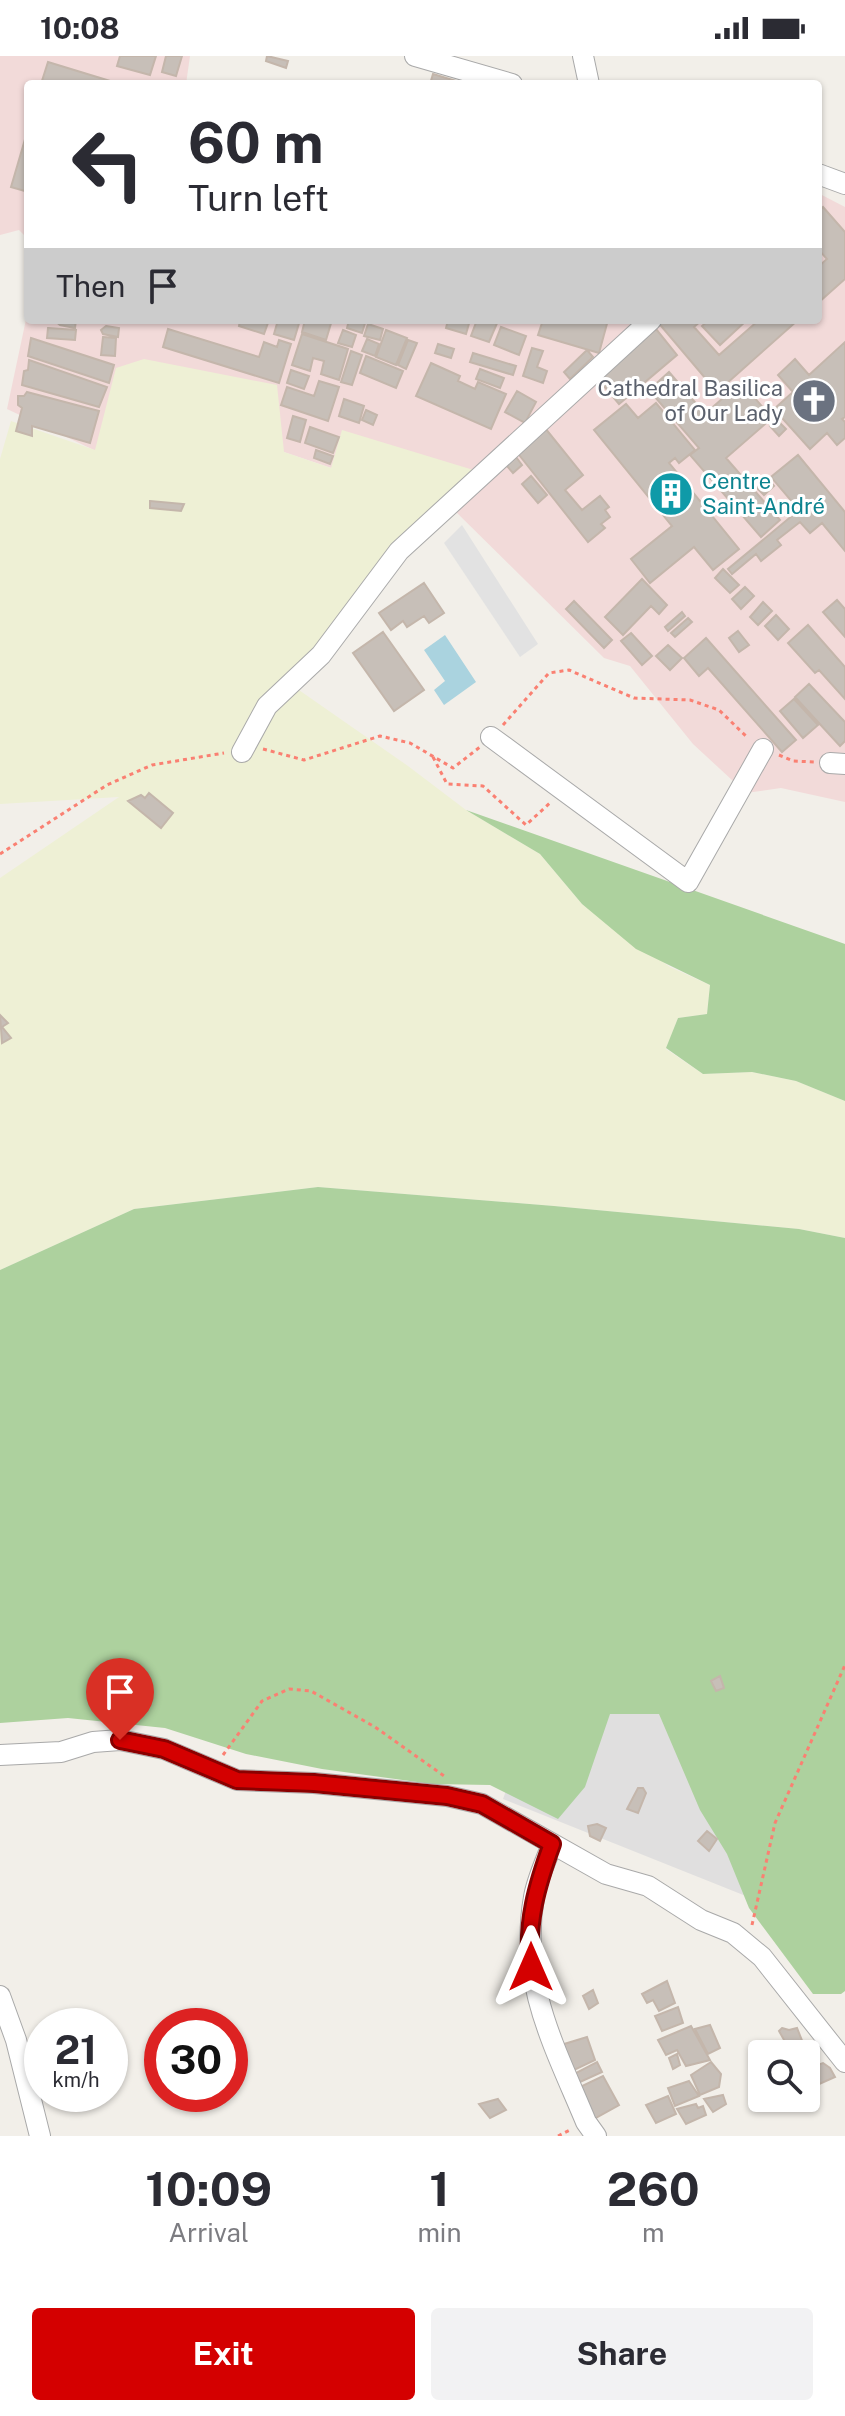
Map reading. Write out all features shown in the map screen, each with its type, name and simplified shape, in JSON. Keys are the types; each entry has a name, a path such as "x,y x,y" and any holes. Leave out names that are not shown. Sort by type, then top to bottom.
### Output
{"street":[{"path":"415,56 498,80"},
{"path":"583,56 588,80"},
{"path":"822,175 845,184"},
{"path":"242,752 267,706 321,655 399,551 647,324"},
{"path":"491,737 688,882 763,749"},
{"path":"0,1755 61,1752 93,1742 120,1740 164,1749 237,1780 314,1783 447,1796 482,1804 606,1874 648,1886 701,1920 718,1925 749,1944 845,2062"},
{"path":"552,1844 534,1894 529,1950 533,1985 543,2023 586,2122 596,2136"},
{"path":"0,1996 16,2040 40,2136"}],"path":[{"path":"0,854 107,785 152,765 198,756 262,748 304,760 380,736 410,743 453,768 491,737 549,673 569,670 634,698 690,700 719,710 756,746 793,761 837,763"},
{"path":"432,756 447,784 483,786 526,825 564,791"},
{"path":"749,1944 775,1823 845,1665"},
{"path":"214,1770 262,1701 289,1689 311,1691 337,1705 375,1727 447,1778"}],"shaded area":[{"path":"0,56 190,56 187,80 24,80 24,235 19,230 0,235"},
{"path":"822,195 845,207 845,802 781,788 746,793 693,744 630,666 604,658 453,509 278,450 113,459 7,409 25,324 822,324"},
{"path":"462,525 538,644 520,657 444,543"},
{"path":"635,1633 776,1908 503,1799 541,1696"}],"green space":[{"path":"144,359 277,385 284,452 331,468 342,430 480,472 296,688 466,810 540,854 582,904 670,967 710,985 707,1014 678,1018 666,1049 703,1074 752,1072 796,1081 845,1101 845,1238 799,1229 318,1187 134,1209 0,1270 0,878 119,797 0,804 0,459 11,421 95,450 116,368"},
{"path":"466,810 845,944 845,1101 796,1081 752,1072 703,1074 666,1048 678,1018 707,1014 710,985 636,949 582,904 540,854"},
{"path":"318,1187 799,1229 845,1238 845,1991 841,1994 813,1994 749,1908 727,1854 700,1810 659,1714 610,1714 585,1787 558,1819 490,1785 432,1784 322,1769 246,1754 165,1728 68,1718 0,1723 0,1270 134,1209"}],"water":[{"path":"445,635 476,682 444,705 434,690 445,681 424,650"}],"building":[{"path":"120,56 156,56 150,75 117,66"},
{"path":"166,56 182,56 176,76 162,72"},
{"path":"267,56 288,61 286,68 266,61"},
{"path":"48,62 107,80 42,80"},
{"path":"433,74 453,80 431,80"},
{"path":"24,143 24,191 11,187"},
{"path":"822,208 845,232 845,279 822,299 822,263 827,259 822,253"},
{"path":"239,324 268,324 264,334"},
{"path":"277,324 299,324 294,340 274,334"},
{"path":"304,324 331,324 326,340 302,332"},
{"path":"348,324 365,324 362,333 347,328"},
{"path":"368,324 383,329 380,340 364,336"},
{"path":"447,324 469,324 466,334 446,328"},
{"path":"476,324 497,324 489,342 471,336"},
{"path":"542,324 607,324 599,353 538,335"},
{"path":"659,324 697,324 694,327 719,355 754,324 794,324 717,392"},
{"path":"704,324 743,324 720,345 702,326"},
{"path":"106,326 119,328 118,337 103,334 101,330"},
{"path":"501,327 526,336 519,355 494,345"},
{"path":"48,328 76,330 75,340 47,338"},
{"path":"168,329 259,357 264,342 277,347 279,340 291,344 279,383 163,347"},
{"path":"656,329 677,355 619,404 598,379"},
{"path":"343,330 356,335 352,347 338,343"},
{"path":"386,330 407,338 396,365 376,357"},
{"path":"302,334 348,349 339,380 321,374 324,361 313,358 310,371 292,365"},
{"path":"103,337 116,338 115,356 101,355"},
{"path":"31,338 114,365 109,383 28,356"},
{"path":"367,339 379,344 375,356 362,351"},
{"path":"408,340 417,343 406,369 398,365"},
{"name":"Cathedral Basilica of Our Lady","path":"845,342 845,417 842,419 845,422 845,438 837,445 827,433 810,449 774,409 793,392 778,375 795,359 809,375"},
{"path":"438,344 454,349 451,358 435,353"},
{"path":"532,348 543,351 537,367 547,371 543,383 523,376"},
{"path":"587,350 593,357 570,379 564,372"},
{"path":"351,351 362,355 352,385 341,382"},
{"path":"473,353 516,366 513,375 470,362"},
{"path":"366,356 403,371 396,388 360,373"},
{"path":"29,360 107,387 99,407 22,385"},
{"path":"431,363 460,376 458,381 475,389 478,382 506,394 491,429 416,396"},
{"path":"480,369 504,378 500,388 476,379"},
{"path":"291,370 309,376 304,389 287,383"},
{"path":"669,372 705,414 741,382 772,418 726,458 780,520 761,537 690,455 699,448 649,390"},
{"path":"319,381 339,387 328,421 281,405 287,387 314,396"},
{"path":"517,391 536,402 525,423 505,412"},
{"path":"27,392 99,411 90,443 32,426 32,436 16,431 22,408 18,405 18,396 24,396"},
{"path":"344,399 364,406 359,423 339,416"},
{"name":"Centre Saint-André","path":"656,403 695,450 679,463 675,458 669,463 739,549 713,570 694,547 650,583 631,559 672,526 594,430 626,404 638,418"},
{"path":"366,410 377,415 373,425 362,420"},
{"path":"293,416 306,420 300,442 287,438"},
{"path":"777,420 786,429 779,436 770,426"},
{"path":"310,427 339,437 333,453 305,443"},
{"path":"545,428 583,475 565,490 582,510 600,496 609,507 605,510 610,517 601,524 605,528 588,542 516,451"},
{"path":"316,450 333,456 330,464 314,458"},
{"path":"798,455 845,512 845,551 822,523 810,533 800,522 777,540 781,545 761,561 756,554 732,574 728,569 799,510 771,477"},
{"path":"516,457 522,465 513,473 506,465"},
{"path":"531,476 547,495 538,503 522,484"},
{"path":"767,478 774,486 764,495 757,488"},
{"path":"150,501 184,504 181,511 150,508"},
{"path":"723,569 739,585 730,593 715,578"},
{"path":"642,579 667,605 659,614 651,606 623,635 605,617"},
{"path":"424,583 444,613 429,623 424,616 407,627 403,621 391,630 379,613"},
{"path":"745,587 754,596 741,609 732,599"},
{"path":"837,600 845,609 845,637 823,612"},
{"path":"574,601 612,640 604,648 566,609"},
{"path":"763,602 772,611 758,625 750,617"},
{"path":"682,612 685,616 668,631 665,627"},
{"path":"776,615 789,629 778,640 765,626"},
{"path":"688,618 692,622 675,637 671,633"},
{"path":"808,625 845,667 845,699 819,670 815,673 788,643"},
{"path":"738,631 749,645 739,652 729,638"},
{"path":"383,632 424,690 394,711 353,653"},
{"path":"631,633 652,656 642,665 621,641"},
{"path":"706,638 796,740 782,752 708,668 699,676 684,658"},
{"path":"668,645 682,658 670,670 656,656"},
{"path":"809,684 845,722 845,741 840,746 795,697"},
{"path":"794,699 818,725 803,738 780,711"},
{"path":"149,793 173,813 161,828 128,801 141,795 145,798"},
{"path":"0,1015 8,1023 2,1027 11,1038 2,1043"},
{"path":"720,1676 724,1688 716,1691 711,1681"},
{"path":"638,1788 643,1788 646,1793 638,1813 627,1809"},
{"path":"597,1824 606,1828 600,1841 590,1836 588,1826"},
{"path":"707,1831 717,1839 709,1851 698,1841"},
{"path":"667,1981 675,2003 659,2011 653,2000 647,2003 642,1994"},
{"path":"593,1990 598,2003 589,2009 583,1996"},
{"path":"678,2007 683,2023 662,2031 655,2016"},
{"path":"710,2025 720,2048 708,2054 695,2029"},
{"path":"691,2026 710,2060 686,2066 677,2050 666,2055 658,2040"},
{"path":"782,2028 797,2028 802,2040 784,2040 779,2031"},
{"path":"587,2037 595,2060 572,2071 561,2045"},
{"path":"677,2054 680,2065 673,2069 669,2058"},
{"path":"597,2062 602,2072 580,2082 574,2074"},
{"path":"711,2062 721,2074 719,2087 700,2095 691,2075"},
{"path":"820,2064 830,2068 835,2077 820,2084"},
{"path":"603,2076 619,2105 592,2120 580,2087"},
{"path":"689,2081 699,2096 675,2106 668,2088"},
{"path":"723,2095 726,2104 713,2112 704,2099"},
{"path":"668,2096 676,2114 656,2123 646,2105"},
{"path":"498,2099 506,2110 490,2118 479,2104"},
{"path":"696,2104 698,2108 703,2106 706,2115 686,2124 677,2109"}],"place":[{"name":"Cathedral Basilica of Our Lady","path":"814,401"},
{"name":"Centre Saint-André","path":"671,494"}],"route":[{"path":"120,1740 164,1749 237,1780 314,1783 447,1796 482,1804 511,1818 552,1844 534,1894 529,1950 531,1967"}]}
